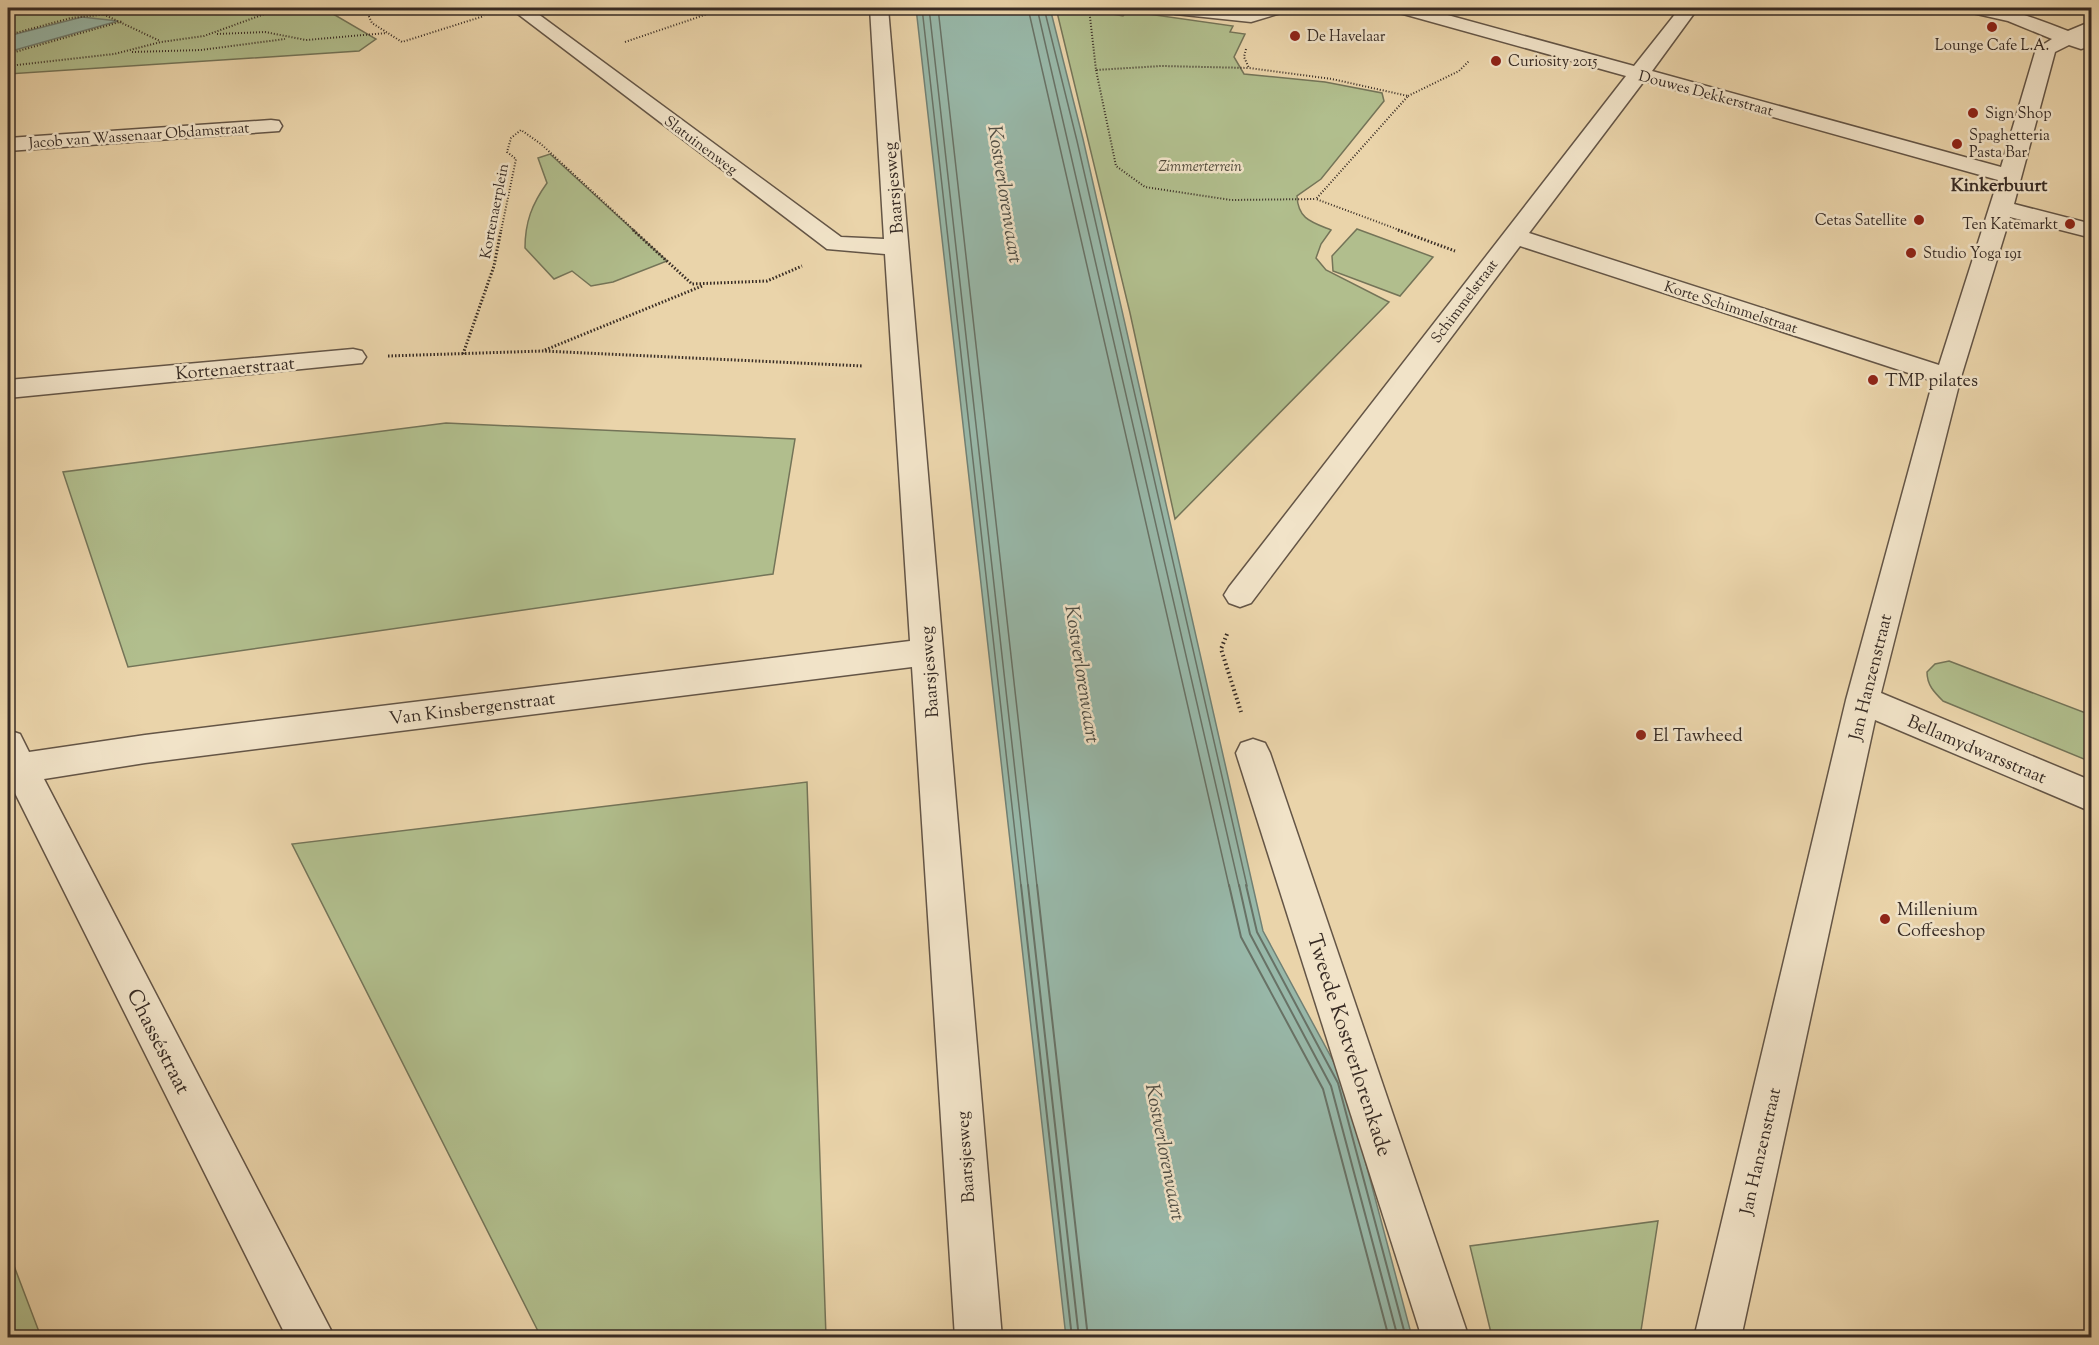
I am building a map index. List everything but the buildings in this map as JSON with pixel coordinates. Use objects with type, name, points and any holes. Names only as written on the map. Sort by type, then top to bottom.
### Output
[{"type":"street","name":"Slatuinenweg","points":[[519,8],[835,244]]},
{"type":"street","name":"Baarsjesweg","points":[[879,8],[979,1338]]},
{"type":"street","points":[[1175,8],[1251,16],[1276,8]]},
{"type":"street","name":"Douwes Dekkerstraat","points":[[1403,8],[2009,176]]},
{"type":"street","name":"Schimmelstraat","points":[[1240,595],[1689,8]]},
{"type":"street","points":[[1975,8],[2014,17],[2091,47]]},
{"type":"street","name":"Jan Hanzenstraat","points":[[1717,1338],[1863,700],[1948,377],[2001,208],[2046,49],[2091,27]]},
{"type":"street","name":"Jacob van Wassenaar Obdamstraat","points":[[8,145],[271,126]]},
{"type":"street","points":[[2001,208],[2091,231]]},
{"type":"street","name":"Korte Schimmelstraat","points":[[1514,236],[1948,377]]},
{"type":"street","points":[[835,244],[898,247]]},
{"type":"street","name":"Kortenaerstraat","points":[[8,388],[353,357]]},
{"type":"street","name":"Van Kinsbergenstraat","points":[[12,756],[145,749],[928,652]]},
{"type":"street","name":"Bellamydwarsstraat","points":[[1863,700],[2091,797]]},
{"type":"street","name":"Tweede Kostverlorenkade","points":[[1253,753],[1446,1338]]},
{"type":"street","name":"Chasséstraat","points":[[12,756],[312,1338]]},
{"type":"path","points":[[8,11],[37,8]]},
{"type":"path","points":[[90,8],[123,21],[161,42]]},
{"type":"path","points":[[213,34],[243,20],[281,8]]},
{"type":"path","points":[[365,8],[372,23],[402,42],[492,14]]},
{"type":"path","points":[[581,56],[725,8]]},
{"type":"path","points":[[1089,8],[1096,70],[1116,165],[1145,187],[1231,200],[1316,199],[1493,263]]},
{"type":"path","points":[[8,35],[71,18],[108,14]]},
{"type":"path","points":[[1249,68],[1244,57],[1251,28],[1251,16]]},
{"type":"path","points":[[8,54],[123,21]]},
{"type":"path","points":[[129,52],[161,42],[181,41],[213,34],[265,32],[306,40],[387,33]]},
{"type":"path","points":[[1316,199],[1408,96],[1459,71],[1497,35]]},
{"type":"path","points":[[8,66],[129,52],[201,50],[289,38]]},
{"type":"path","points":[[1096,70],[1161,66],[1249,68],[1332,79],[1408,96]]},
{"type":"path","name":"Kortenaerplein","points":[[835,244],[828,255],[767,281],[692,284],[541,144],[521,130],[511,138],[507,152],[516,159],[494,266],[463,354],[543,351],[760,363],[905,366]]},
{"type":"path","name":"Kortenaerplein","points":[[543,351],[705,284]]},
{"type":"path","points":[[353,357],[463,354]]},
{"type":"path","points":[[1240,595],[1221,649],[1253,753]]},
{"type":"green space","points":[[27,8],[323,8],[376,39],[359,51],[8,74],[8,10]]},
{"type":"green space","name":"Zimmerterrein","points":[[1056,8],[1079,8],[1123,16],[1127,11],[1233,26],[1230,32],[1245,34],[1234,57],[1244,74],[1325,82],[1382,93],[1384,101],[1321,179],[1297,196],[1300,210],[1307,219],[1331,230],[1321,244],[1316,258],[1326,270],[1389,302],[1175,519],[1130,313]]},
{"type":"green space","points":[[550,154],[667,261],[613,282],[591,286],[572,271],[554,279],[525,248],[530,214],[547,183],[538,158]]},
{"type":"green space","points":[[1357,229],[1433,257],[1400,296],[1333,271],[1332,256]]},
{"type":"green space","points":[[446,423],[795,439],[773,574],[128,667],[63,472]]},
{"type":"green space","points":[[1949,661],[2091,715],[2091,762],[1943,701],[1930,685],[1927,672],[1935,664]]},
{"type":"green space","points":[[807,782],[826,1337],[541,1337],[292,844]]},
{"type":"green space","points":[[1658,1221],[1640,1337],[1492,1337],[1470,1246]]},
{"type":"green space","points":[[8,1250],[41,1337],[8,1337]]},
{"type":"water","name":"Kostverlorenvaart","points":[[916,8],[1050,8],[1083,139],[1263,931],[1344,1081],[1412,1337],[1066,1337]]},
{"type":"water","points":[[82,17],[118,21],[8,52],[8,36]]},
{"type":"place","name":"Lounge Cafe L.A.","points":[[1992,27]]},
{"type":"place","name":"De Havelaar","points":[[1295,36]]},
{"type":"place","name":"Curiosity 2015","points":[[1496,61]]},
{"type":"place","name":"Sign Shop","points":[[1973,113]]},
{"type":"place","name":"Spaghetteria Pasta Bar","points":[[1957,144]]},
{"type":"place","name":"Cetas Satellite","points":[[1919,220]]},
{"type":"place","name":"Ten Katemarkt","points":[[2070,224]]},
{"type":"place","name":"Studio Yoga 191","points":[[1911,253]]},
{"type":"place","name":"TMP pilates","points":[[1873,380]]},
{"type":"place","name":"El Tawheed","points":[[1641,735]]},
{"type":"place","name":"Millenium Coffeeshop","points":[[1885,919]]},
{"type":"district","name":"Kinkerbuurt","points":[[1999,185]]}]
